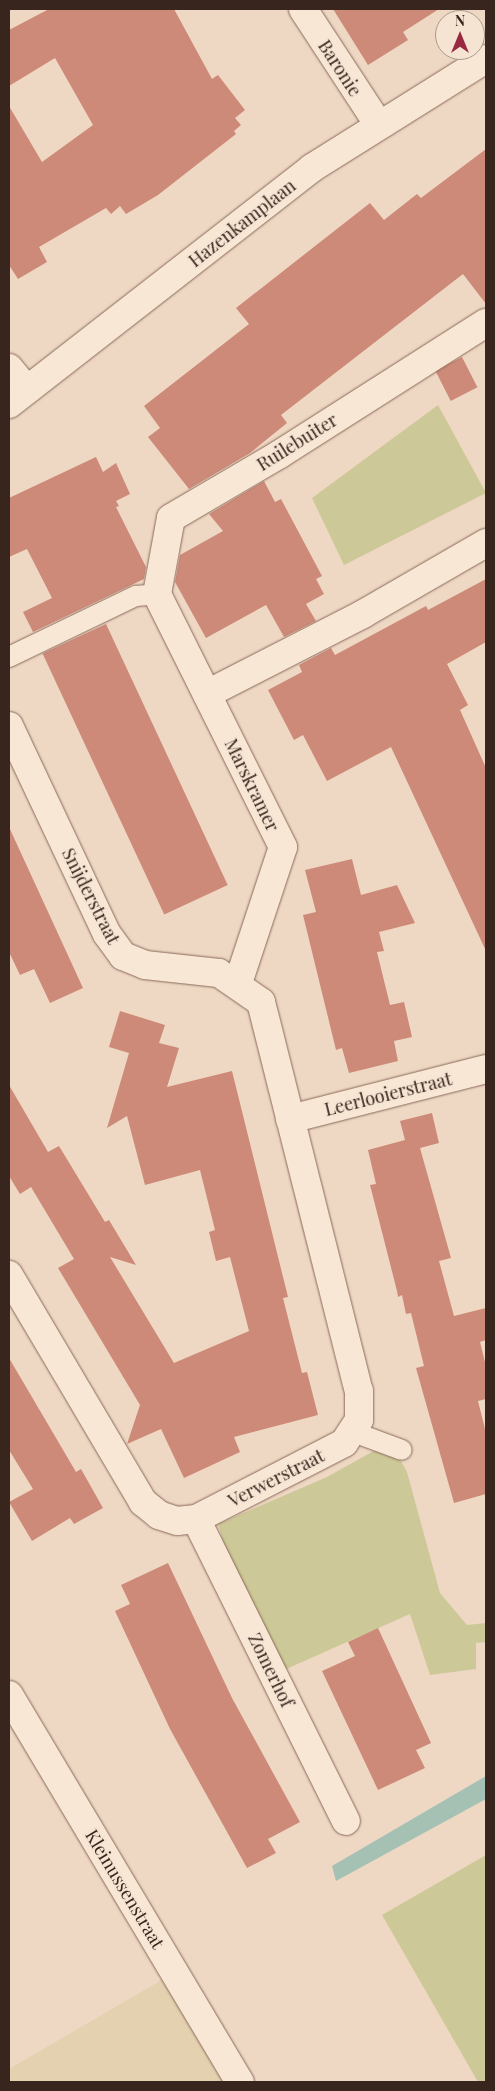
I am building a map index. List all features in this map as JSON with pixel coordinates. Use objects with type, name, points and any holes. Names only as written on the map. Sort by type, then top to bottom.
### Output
[{"type":"street","name":"Baronie","points":[[303,9],[380,125]]},
{"type":"street","name":"Hazenkamplaan","points":[[18,397],[312,168],[486,59]]},
{"type":"street","name":"Ruilebuiter","points":[[157,594],[171,518],[280,454],[486,323]]},
{"type":"street","points":[[9,368],[18,397]]},
{"type":"street","points":[[207,694],[363,614],[486,544]]},
{"type":"street","name":"Marskramer","points":[[157,594],[283,847],[238,983]]},
{"type":"street","name":"Snijderstraat","points":[[9,726],[107,934],[122,956],[145,965],[219,973],[238,983],[261,1002],[290,1119]]},
{"type":"street","name":"Leerlooierstraat","points":[[290,1119],[486,1069]]},
{"type":"street","name":"Verwerstraat","points":[[9,1275],[143,1502],[159,1514],[177,1522],[196,1519],[344,1443],[359,1420],[359,1391],[290,1119]]},
{"type":"street","name":"Zomerhof","points":[[196,1519],[346,1821]]},
{"type":"street","name":"Kleinussenstraat","points":[[9,1695],[240,2082]]},
{"type":"lane","points":[[9,657],[136,596],[157,594]]},
{"type":"lane","points":[[352,1431],[402,1450]]},
{"type":"shaded area","points":[[438,405],[486,493],[344,565],[312,498]]},
{"type":"shaded area","points":[[379,1448],[397,1454],[407,1472],[440,1593],[467,1625],[486,1623],[486,1642],[476,1643],[476,1669],[430,1675],[410,1614],[284,1670],[227,1554],[218,1524],[327,1477]]},
{"type":"shaded area","points":[[486,1776],[486,1799],[336,1881],[332,1866]]},
{"type":"shaded area","points":[[486,1855],[486,2082],[478,2082],[382,1915]]},
{"type":"shaded area","points":[[165,1978],[229,2082],[9,2082],[9,2069]]},
{"type":"building","points":[[49,9],[174,9],[212,79],[218,75],[245,110],[235,118],[241,125],[234,131],[236,134],[158,195],[126,214],[120,206],[111,214],[106,208],[39,247],[47,262],[18,279],[9,265],[9,106],[42,162],[93,125],[55,58],[9,86],[9,30]]},
{"type":"building","points":[[333,9],[439,9],[403,32],[408,40],[368,65]]},
{"type":"building","points":[[486,149],[486,304],[463,274],[281,415],[287,423],[250,453],[189,489],[148,437],[160,428],[144,406],[249,324],[236,308],[370,203],[384,220],[417,194],[421,198]]},
{"type":"building","points":[[462,357],[477,387],[451,401],[435,371]]},
{"type":"building","points":[[96,457],[103,472],[116,463],[130,494],[116,501],[119,506],[116,507],[146,567],[144,579],[33,632],[23,612],[52,598],[27,549],[9,557],[9,498]]},
{"type":"building","points":[[264,481],[275,502],[281,499],[322,576],[316,579],[324,594],[306,604],[316,621],[284,637],[266,605],[206,638],[175,582],[180,555],[223,531],[209,514]]},
{"type":"building","points":[[486,579],[486,642],[447,664],[468,705],[460,710],[486,768],[486,951],[391,747],[327,781],[303,735],[294,740],[268,690],[302,672],[299,665],[331,648],[335,655],[426,606],[428,610]]},
{"type":"building","points":[[106,624],[228,885],[164,915],[43,654]]},
{"type":"building","points":[[9,827],[83,988],[50,1003],[34,969],[20,975],[9,952]]},
{"type":"building","points":[[352,859],[361,895],[397,885],[415,923],[379,932],[384,951],[377,952],[390,1005],[404,1002],[412,1037],[394,1041],[398,1061],[349,1073],[342,1048],[336,1050],[303,915],[316,912],[305,870]]},
{"type":"building","points":[[120,1011],[165,1025],[159,1043],[179,1048],[167,1087],[232,1071],[288,1297],[283,1298],[302,1373],[307,1372],[318,1415],[234,1437],[240,1452],[184,1478],[161,1429],[127,1444],[140,1405],[58,1268],[74,1259],[31,1187],[20,1194],[9,1176],[9,1085],[48,1152],[59,1146],[105,1222],[109,1220],[136,1265],[110,1257],[174,1363],[249,1331],[230,1257],[216,1261],[209,1232],[215,1230],[200,1170],[145,1185],[127,1116],[107,1128],[129,1053],[109,1047]]},
{"type":"building","points":[[432,1113],[439,1143],[420,1148],[451,1258],[439,1261],[454,1316],[486,1308],[486,1340],[480,1342],[486,1366],[486,1399],[478,1401],[486,1433],[486,1494],[454,1503],[416,1368],[424,1366],[411,1313],[406,1314],[402,1295],[398,1297],[370,1185],[376,1184],[368,1150],[405,1140],[400,1121]]},
{"type":"building","points":[[9,1358],[76,1472],[81,1469],[103,1508],[74,1524],[70,1518],[32,1541],[9,1502],[33,1489],[9,1450]]},
{"type":"building","points":[[168,1563],[232,1698],[300,1822],[268,1839],[276,1853],[247,1868],[170,1729],[115,1611],[130,1604],[121,1585]]},
{"type":"building","points":[[378,1628],[431,1743],[416,1750],[425,1768],[378,1790],[322,1671],[355,1656],[348,1642]]}]
